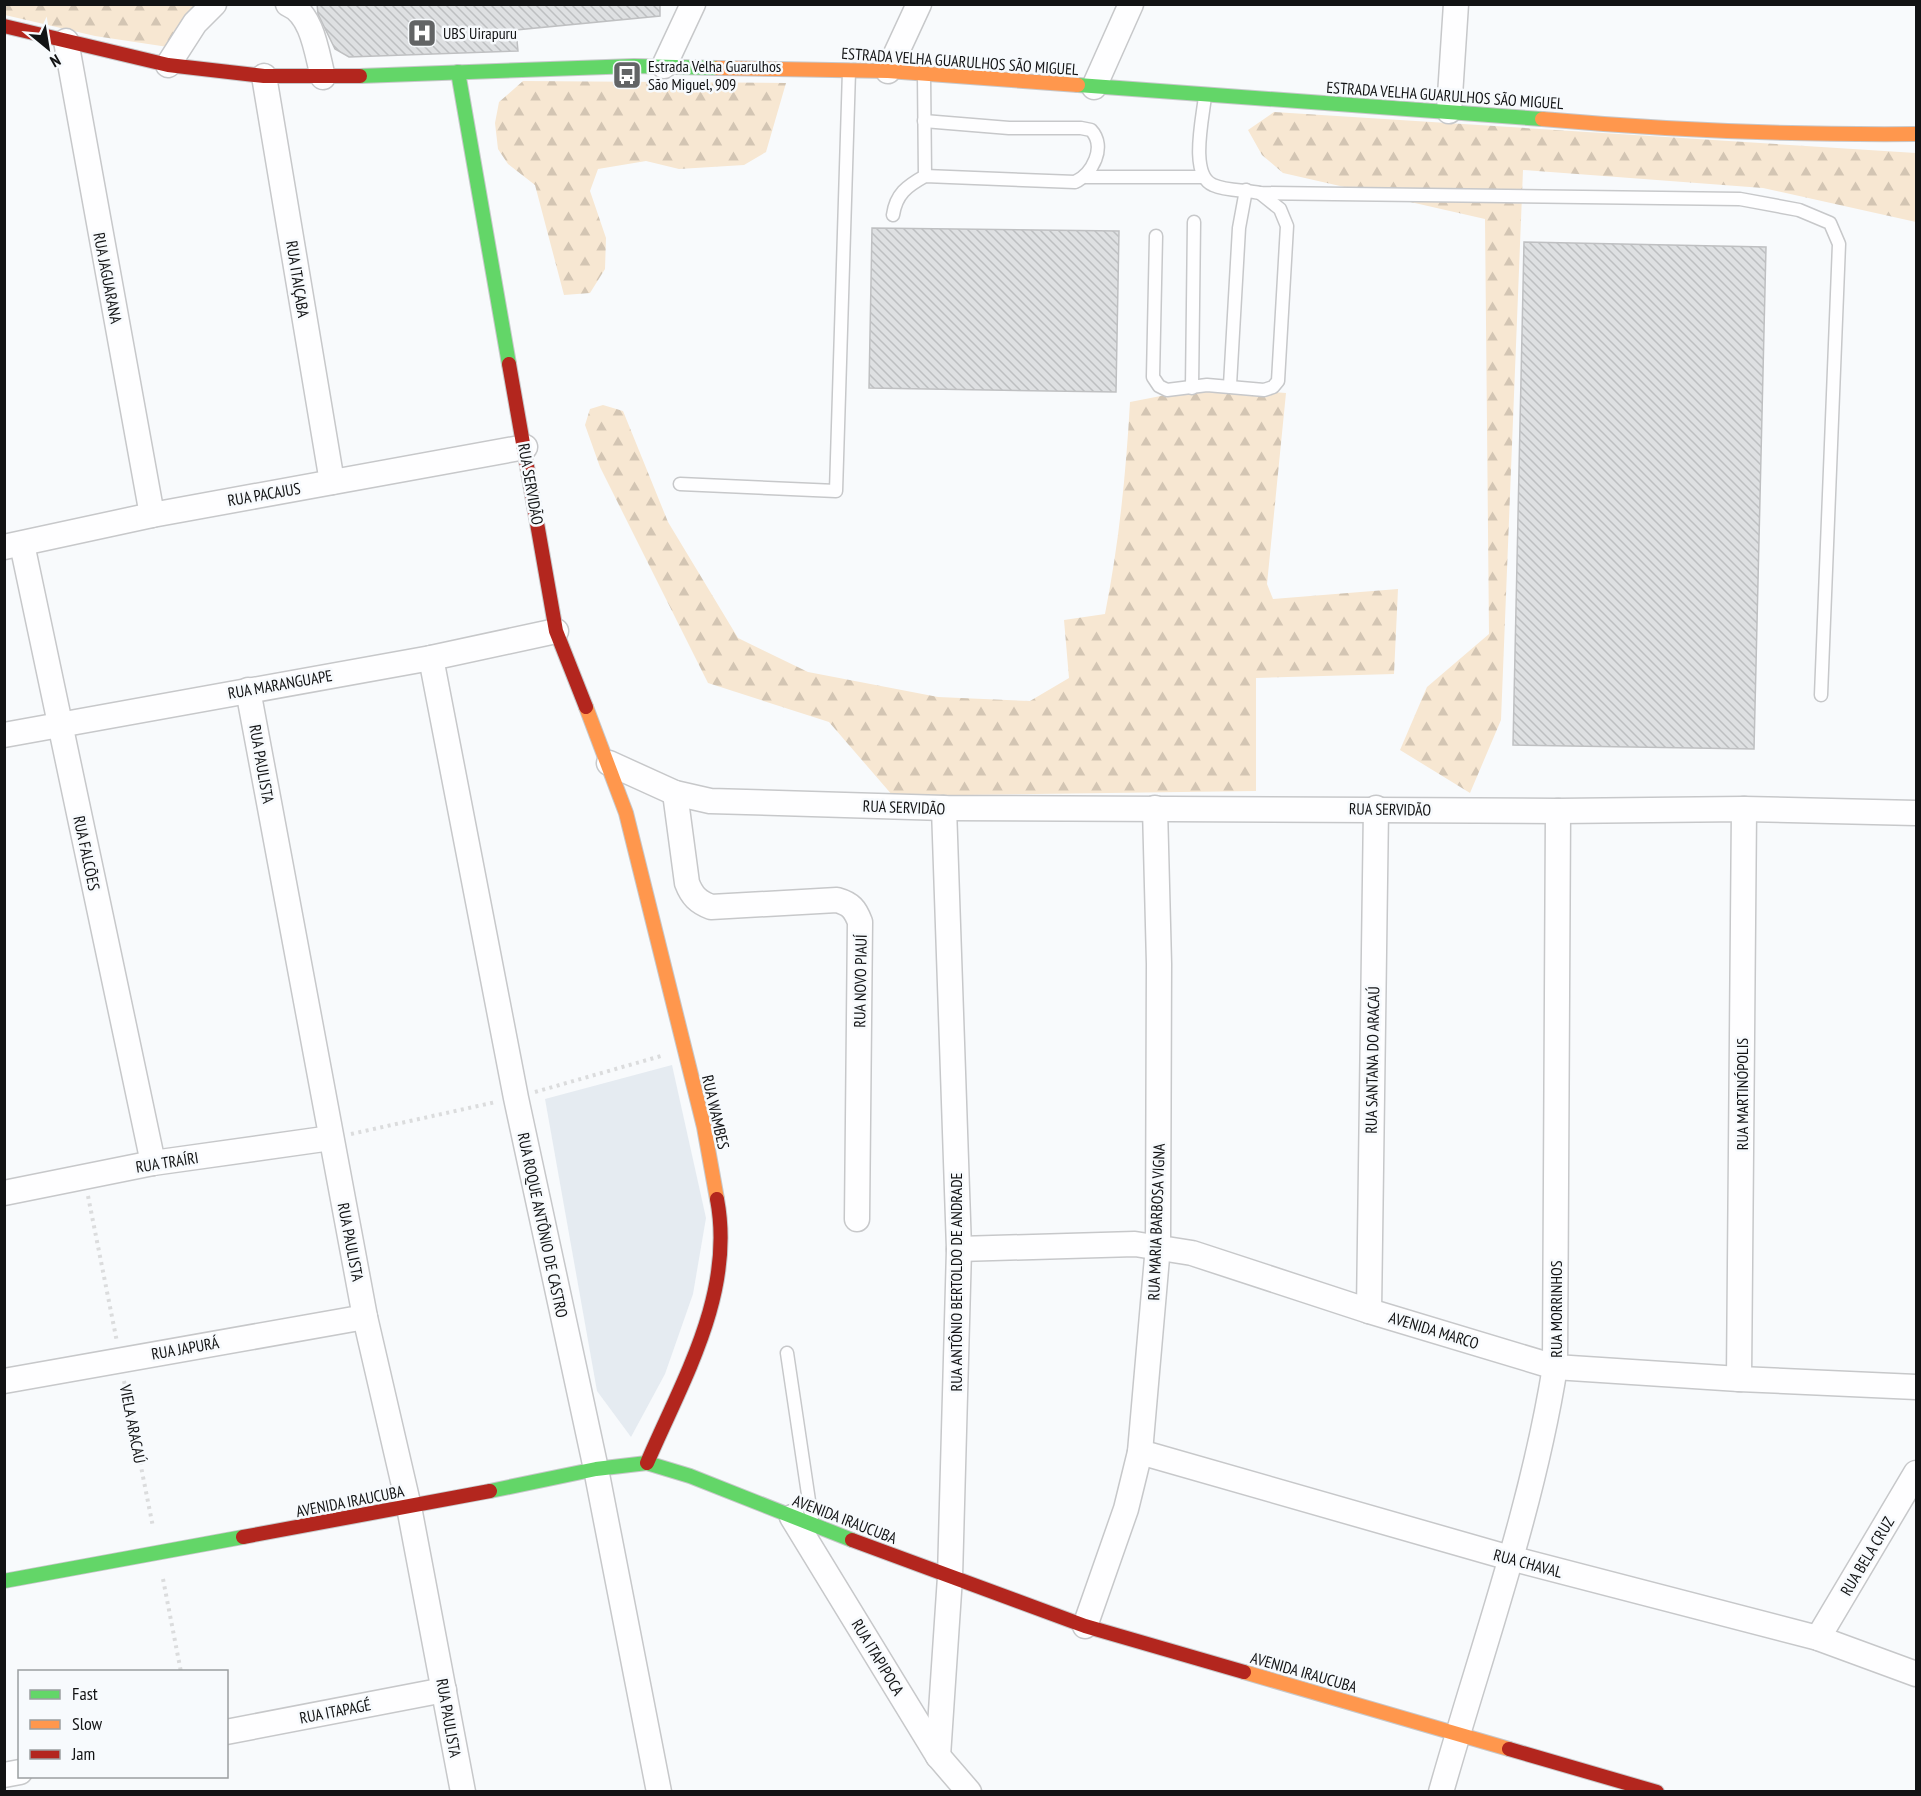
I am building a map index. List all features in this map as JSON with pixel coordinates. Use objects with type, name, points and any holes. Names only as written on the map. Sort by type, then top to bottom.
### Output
[{"type":"street","points":[[168,65],[195,23],[214,4]]},
{"type":"street","points":[[288,4],[295,7],[305,19],[323,77]]},
{"type":"street","points":[[664,66],[693,4]]},
{"type":"street","points":[[888,71],[919,4]]},
{"type":"street","points":[[1094,87],[1131,4]]},
{"type":"street","points":[[1449,111],[1456,4]]},
{"type":"street","name":"ESTRADA VELHA GUARULHOS SÃO MIGUEL","points":[[4,26],[168,65],[264,76],[323,77],[664,66],[888,71],[1449,111],[1648,128],[1832,135],[1917,134]]},
{"type":"street","name":"RUA JAGUARANA","points":[[66,41],[152,515]]},
{"type":"street","name":"RUA SERVIDÃO","points":[[458,72],[556,631],[609,763],[675,793],[710,801],[944,808],[1376,808],[1558,811],[1744,809],[1917,813]]},
{"type":"street","name":"RUA ITAIÇABA","points":[[264,76],[332,482]]},
{"type":"street","name":"RUA PACAJUS","points":[[13,545],[152,515],[525,447]]},
{"type":"street","name":"RUA FALCÕES","points":[[13,545],[59,724],[153,1163]]},
{"type":"street","name":"RUA MARANGUAPE","points":[[4,735],[431,658],[556,631]]},
{"type":"street","name":"RUA ROQUE ANTÔNIO DE CASTRO","points":[[431,658],[516,1098],[596,1469],[658,1791]]},
{"type":"street","name":"RUA PAULISTA","points":[[248,690],[365,1317],[409,1507],[462,1791]]},
{"type":"street","name":"RUA WAMBES","points":[[609,763],[626,813],[704,1127],[720,1213],[720,1268],[710,1318],[646,1463]]},
{"type":"street","name":"RUA NOVO PIAUÍ","points":[[675,793],[687,883],[692,895],[700,903],[711,907],[837,900],[849,904],[856,910],[860,921],[857,1219]]},
{"type":"street","name":"RUA ANTÔNIO BERTOLDO DE ANDRADE","points":[[938,1756],[950,1577],[959,1250],[944,808]]},
{"type":"street","name":"RUA MARIA BARBOSA VIGNA","points":[[1085,1626],[1126,1509],[1140,1452],[1158,1246],[1159,964],[1155,808]]},
{"type":"street","name":"RUA SANTANA DO ARACAÚ","points":[[1369,1311],[1376,808]]},
{"type":"street","name":"RUA MARTINÓPOLIS","points":[[1739,1379],[1744,809]]},
{"type":"street","name":"RUA MORRINHOS","points":[[1441,1791],[1510,1558],[1549,1406],[1556,1366],[1558,811]]},
{"type":"street","name":"RUA TRAÍRI","points":[[4,1193],[153,1163],[331,1138]]},
{"type":"street","name":"AVENIDA MARCO","points":[[959,1250],[1135,1244],[1158,1246],[1192,1253],[1369,1311],[1556,1366],[1739,1379],[1917,1386]]},
{"type":"street","name":"RUA JAPURÁ","points":[[4,1381],[365,1317]]},
{"type":"street","name":"RUA CHAVAL","points":[[1140,1452],[1510,1558],[1818,1638],[1917,1674]]},
{"type":"street","name":"AVENIDA IRAUCUBA","points":[[4,1581],[409,1507],[596,1469],[646,1463],[690,1476],[802,1521],[1085,1626],[1657,1791]]},
{"type":"street","name":"RUA BELA CRUZ","points":[[1818,1638],[1917,1473]]},
{"type":"street","name":"RUA ITAPIPOCA","points":[[802,1521],[938,1756],[969,1791]]},
{"type":"street","name":"RUA ITAPAGÉ","points":[[228,1732],[444,1690]]},
{"type":"lane","points":[[680,484],[836,491],[849,70]]},
{"type":"lane","points":[[924,73],[925,176]]},
{"type":"lane","points":[[1205,95],[1198,166],[1203,177],[1213,185],[1260,193],[1740,199],[1798,210],[1830,223],[1839,244],[1821,695]]},
{"type":"lane","points":[[924,121],[1010,128],[1091,130],[1097,142],[1094,167],[1086,177]]},
{"type":"lane","points":[[893,215],[895,201],[906,187],[925,176],[1075,182],[1086,177],[1203,177]]},
{"type":"lane","points":[[1230,385],[1239,228],[1246,190]]},
{"type":"lane","points":[[1156,236],[1153,377],[1159,386],[1167,390],[1230,385],[1264,390],[1273,387],[1278,381],[1287,226],[1280,209],[1260,193]]},
{"type":"lane","points":[[1192,388],[1194,222]]},
{"type":"lane","points":[[787,1353],[802,1521]]},
{"type":"path","name":"VIELA ARACAÚ","points":[[85,1177],[181,1670]]},
{"type":"shaded area","points":[[672,1065],[706,1218],[693,1294],[665,1374],[631,1437],[597,1391],[545,1099]]},
{"type":"green space","points":[[5,5],[196,5],[168,47],[95,36],[5,15]]},
{"type":"green space","points":[[523,81],[786,83],[766,152],[744,165],[679,169],[646,161],[598,169],[590,191],[606,238],[605,269],[590,293],[564,295],[535,185],[508,164],[498,149],[495,123],[499,102]]},
{"type":"green space","points":[[1274,112],[1916,153],[1916,222],[1763,188],[1523,170],[1501,720],[1470,793],[1400,750],[1427,687],[1489,634],[1485,219],[1283,173],[1262,155],[1248,130]]},
{"type":"green space","points":[[1207,387],[1286,393],[1267,584],[1273,599],[1398,589],[1394,674],[1256,678],[1256,791],[893,796],[829,722],[708,683],[600,467],[585,425],[590,409],[603,405],[623,411],[668,522],[738,638],[808,672],[938,697],[1030,701],[1069,678],[1064,620],[1105,614],[1121,508],[1130,402]]},
{"type":"building","name":"UBS Uirapuru","points":[[317,4],[660,4],[660,16],[516,30],[518,51],[349,57],[335,49],[318,14]]},
{"type":"building","points":[[872,228],[1119,231],[1116,392],[869,388]]},
{"type":"building","points":[[1524,242],[1766,247],[1754,749],[1513,745]]},
{"type":"traffic: fast","points":[[360,76],[634,66],[717,68]]},
{"type":"traffic: fast","points":[[458,72],[509,364]]},
{"type":"traffic: fast","points":[[1078,85],[1542,119]]},
{"type":"traffic: fast","points":[[490,1491],[596,1469],[647,1463],[690,1476],[852,1540]]},
{"type":"traffic: fast","points":[[4,1581],[243,1537]]},
{"type":"traffic: slow","points":[[717,68],[888,71],[1078,85]]},
{"type":"traffic: slow","points":[[1542,119],[1729,131],[1916,134]]},
{"type":"traffic: slow","points":[[586,707],[626,813],[704,1127],[717,1199]]},
{"type":"traffic: slow","points":[[1244,1672],[1509,1749]]},
{"type":"traffic: jam","points":[[4,26],[168,65],[264,76],[360,76]]},
{"type":"traffic: jam","points":[[509,364],[556,631],[586,707]]},
{"type":"traffic: jam","points":[[647,1463],[690,1367],[712,1302],[719,1268],[721,1234],[717,1199]]},
{"type":"traffic: jam","points":[[243,1537],[490,1491]]},
{"type":"traffic: jam","points":[[852,1540],[1085,1626],[1244,1672]]},
{"type":"traffic: jam","points":[[1509,1749],[1657,1792]]},
{"type":"place","name":"UBS Uirapuru","points":[[422,33]]},
{"type":"place","name":"Estrada Velha Guarulhos São Miguel, 909","points":[[627,75]]}]
